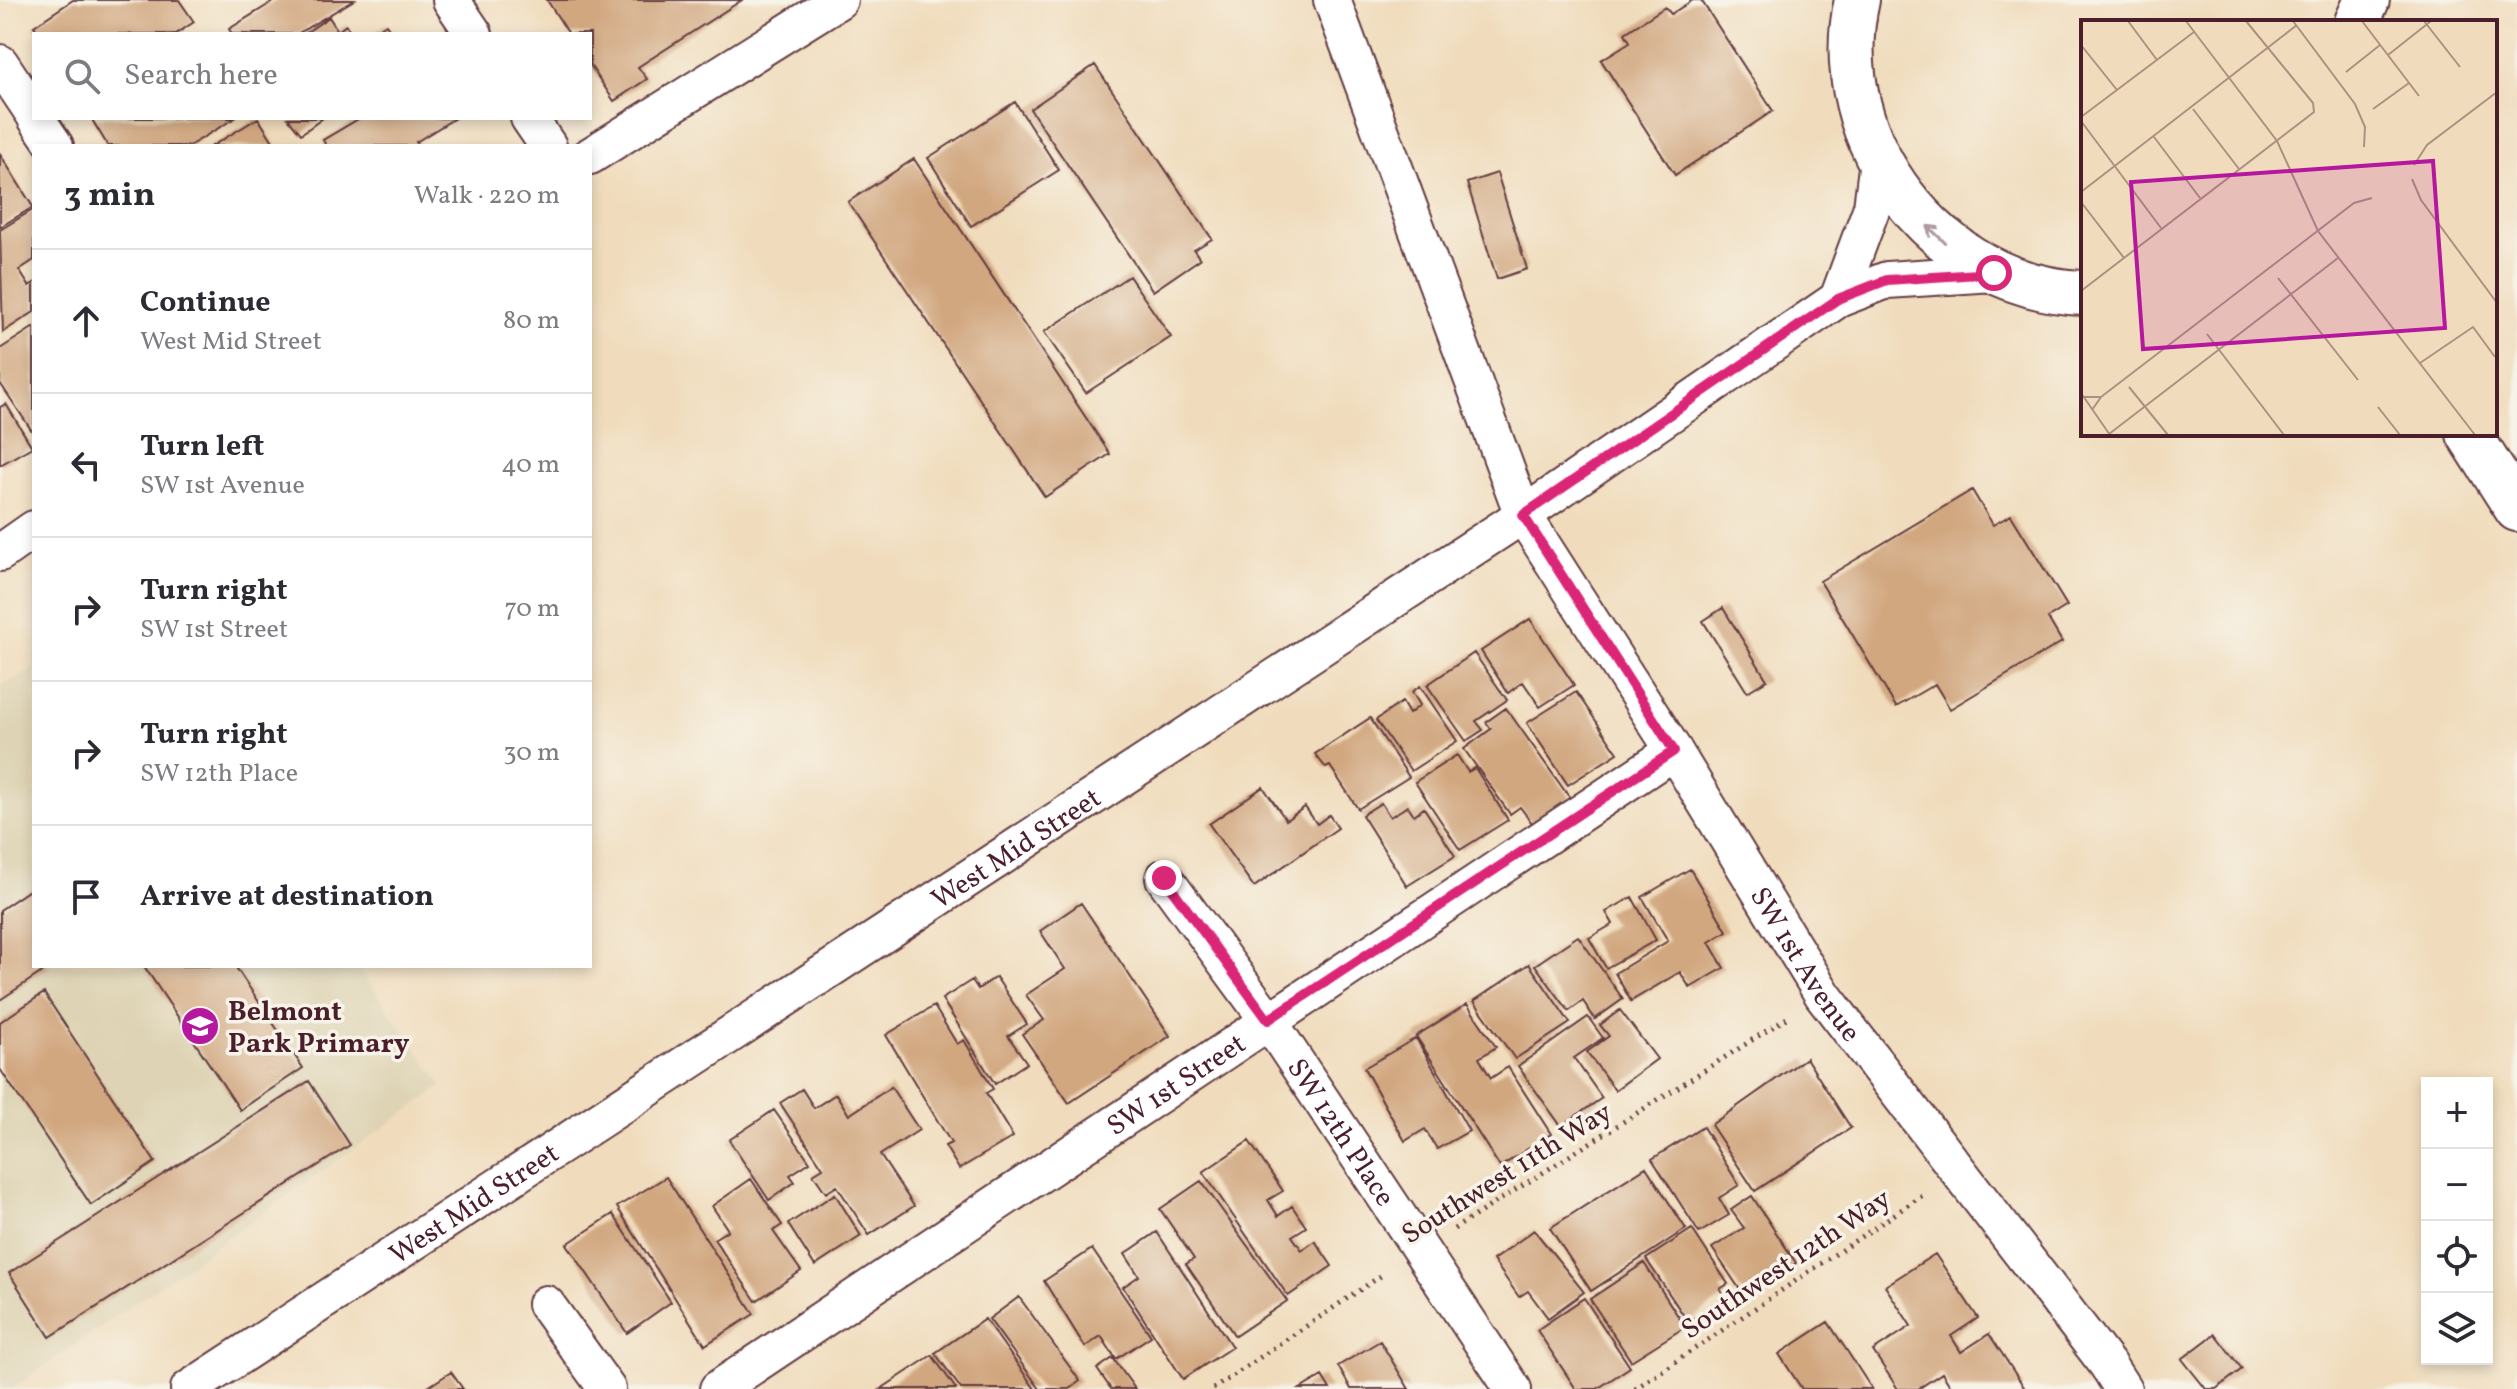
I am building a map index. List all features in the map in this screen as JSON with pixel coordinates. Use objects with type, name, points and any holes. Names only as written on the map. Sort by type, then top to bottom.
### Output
[{"type":"street","points":[[451,0],[473,32]]},
{"type":"street","points":[[592,155],[839,0]]},
{"type":"street","name":"SW 1st Avenue","points":[[1332,0],[1523,515],[1674,751],[1823,995],[2107,1364],[2123,1389]]},
{"type":"street","points":[[1857,0],[1851,26],[1855,95],[1878,160],[1908,206],[1937,235],[1994,273],[2057,292],[2081,293]]},
{"type":"street","points":[[2344,0],[2348,20]]},
{"type":"street","points":[[2358,20],[2367,0]]},
{"type":"street","points":[[0,63],[32,111]]},
{"type":"street","points":[[38,120],[54,144]]},
{"type":"street","points":[[530,120],[547,144]]},
{"type":"street","points":[[1838,299],[1872,207],[1878,160]]},
{"type":"street","name":"West Mid Street","points":[[189,1389],[1523,515],[1838,299],[1887,280],[1994,273]]},
{"type":"street","points":[[2470,436],[2517,509]]},
{"type":"street","points":[[0,553],[32,530]]},
{"type":"street","name":"SW 1st Street","points":[[718,1389],[1674,751]]},
{"type":"street","name":"SW 12th Place","points":[[1164,878],[1268,1020],[1513,1389]]},
{"type":"street","points":[[546,1304],[607,1389]]},
{"type":"path","name":"Southwest 11th Way","points":[[1213,1389],[1420,1250],[1823,995]]},
{"type":"path","name":"Southwest 12th Way","points":[[1635,1389],[1959,1170]]},
{"type":"shaded area","name":"Belmont Park Primary","points":[[32,669],[32,968],[358,968],[443,1086],[12,1389],[0,1389],[0,687]]},
{"type":"building","points":[[73,0],[179,0],[194,22],[179,32],[38,32],[34,26]]},
{"type":"building","points":[[276,0],[354,0],[300,32],[231,32],[229,29]]},
{"type":"building","points":[[547,0],[742,0],[638,67],[647,79],[614,101],[592,68],[592,32],[568,32]]},
{"type":"building","points":[[1693,0],[1701,0],[1773,111],[1675,175],[1601,60],[1630,42],[1625,33],[1665,7],[1671,14]]},
{"type":"building","points":[[329,17],[338,31],[346,25],[351,32],[307,32]]},
{"type":"building","points":[[386,24],[392,32],[374,32]]},
{"type":"building","points":[[1095,65],[1212,239],[1194,250],[1200,259],[1153,291],[1030,109]]},
{"type":"building","points":[[1015,102],[1059,170],[971,226],[928,158]]},
{"type":"building","points":[[92,120],[232,120],[192,144],[107,144]]},
{"type":"building","points":[[259,120],[275,144],[215,144]]},
{"type":"building","points":[[290,120],[320,120],[301,134]]},
{"type":"building","points":[[357,120],[452,120],[416,142],[418,144],[325,144],[323,140]]},
{"type":"building","points":[[0,154],[32,208],[0,227]]},
{"type":"building","points":[[914,159],[1110,454],[1045,497],[848,202]]},
{"type":"building","points":[[1497,173],[1527,269],[1497,279],[1467,183]]},
{"type":"building","points":[[32,210],[32,261],[19,270],[29,286],[32,284],[32,313],[3,332],[0,230]]},
{"type":"building","points":[[1129,276],[1171,337],[1086,393],[1044,332]]},
{"type":"building","points":[[32,328],[32,431],[0,383],[0,349]]},
{"type":"building","points":[[6,404],[32,447],[0,465],[0,407]]},
{"type":"building","points":[[1972,490],[1993,525],[2011,515],[2067,606],[2048,618],[2062,642],[1950,709],[1935,684],[1896,707],[1820,581]]},
{"type":"building","points":[[1723,608],[1767,680],[1747,692],[1703,621]]},
{"type":"building","points":[[1530,619],[1574,685],[1540,707],[1523,682],[1508,693],[1481,651]]},
{"type":"building","points":[[1474,653],[1507,700],[1476,721],[1483,730],[1466,741],[1427,685]]},
{"type":"building","points":[[1420,686],[1457,741],[1411,771],[1376,720],[1402,702],[1409,714],[1420,705],[1412,692]]},
{"type":"building","points":[[1576,692],[1618,753],[1568,785],[1527,723]]},
{"type":"building","points":[[1506,708],[1572,801],[1535,827],[1520,807],[1510,814],[1464,749],[1491,729],[1486,722]]},
{"type":"building","points":[[1370,718],[1409,777],[1358,809],[1330,766],[1326,768],[1315,754]]},
{"type":"building","points":[[1457,755],[1468,772],[1475,768],[1508,820],[1460,850],[1415,782]]},
{"type":"building","points":[[1263,787],[1286,820],[1305,807],[1317,824],[1329,815],[1338,828],[1254,887],[1209,824]]},
{"type":"building","points":[[1381,803],[1390,817],[1408,806],[1414,815],[1424,808],[1455,856],[1407,886],[1362,815]]},
{"type":"building","points":[[1690,869],[1727,931],[1709,942],[1724,968],[1690,988],[1680,972],[1631,1001],[1615,973],[1668,941],[1642,897]]},
{"type":"building","points":[[32,888],[32,968],[48,968],[0,1000],[0,910]]},
{"type":"building","points":[[1632,897],[1656,940],[1606,968],[1589,938],[1613,924],[1606,912]]},
{"type":"building","points":[[1081,903],[1170,1036],[1069,1103],[1022,1034],[1044,1020],[1026,995],[1065,969],[1040,931]]},
{"type":"building","points":[[1578,936],[1623,999],[1595,1019],[1583,1001],[1569,1011],[1535,965]]},
{"type":"building","points":[[1529,964],[1570,1023],[1515,1059],[1474,1001]]},
{"type":"building","points":[[145,968],[236,968],[303,1068],[240,1110]]},
{"type":"building","points":[[996,977],[1027,1024],[1008,1036],[1027,1063],[995,1084],[942,999],[972,980],[978,989]]},
{"type":"building","points":[[44,993],[155,1162],[91,1205],[0,1069],[0,1022]]},
{"type":"building","points":[[1467,1004],[1496,1047],[1479,1058],[1491,1078],[1508,1067],[1551,1134],[1500,1167],[1416,1036]]},
{"type":"building","points":[[934,1006],[957,1044],[964,1040],[993,1089],[986,1093],[1013,1137],[959,1169],[945,1146],[951,1143],[886,1035]]},
{"type":"building","points":[[1620,1010],[1657,1059],[1615,1090],[1587,1052],[1609,1036],[1600,1025]]},
{"type":"building","points":[[1588,1017],[1603,1038],[1574,1058],[1602,1098],[1561,1126],[1518,1066]]},
{"type":"building","points":[[1416,1038],[1469,1131],[1437,1149],[1425,1129],[1405,1141],[1364,1068]]},
{"type":"building","points":[[1806,1058],[1851,1128],[1755,1191],[1711,1125]]},
{"type":"building","points":[[309,1081],[350,1145],[50,1337],[9,1273]]},
{"type":"building","points":[[891,1087],[919,1130],[880,1155],[914,1206],[869,1235],[837,1186],[826,1193],[813,1174],[823,1168],[780,1103],[802,1089],[814,1108],[836,1094],[849,1115]]},
{"type":"building","points":[[774,1110],[810,1162],[790,1175],[795,1182],[769,1200],[729,1140]]},
{"type":"building","points":[[1703,1127],[1739,1185],[1719,1198],[1729,1215],[1699,1233],[1652,1159]]},
{"type":"building","points":[[1249,1141],[1283,1191],[1268,1200],[1278,1216],[1292,1206],[1306,1227],[1292,1236],[1302,1250],[1315,1241],[1332,1266],[1288,1296],[1203,1172]]},
{"type":"building","points":[[1646,1167],[1686,1229],[1591,1291],[1550,1228]]},
{"type":"building","points":[[666,1177],[754,1314],[705,1345],[617,1207]]},
{"type":"building","points":[[751,1179],[782,1225],[773,1231],[801,1271],[756,1301],[714,1239],[728,1230],[712,1206]]},
{"type":"building","points":[[1201,1181],[1287,1301],[1235,1336],[1186,1264],[1194,1259],[1160,1209]]},
{"type":"building","points":[[835,1194],[861,1236],[815,1266],[788,1224]]},
{"type":"building","points":[[1752,1196],[1796,1263],[1745,1297],[1712,1248],[1744,1228],[1731,1210]]},
{"type":"building","points":[[613,1214],[671,1302],[627,1333],[567,1244]]},
{"type":"building","points":[[1692,1229],[1728,1284],[1720,1289],[1725,1297],[1688,1322],[1646,1259]]},
{"type":"building","points":[[1534,1230],[1584,1292],[1548,1318],[1528,1291],[1519,1297],[1493,1260]]},
{"type":"building","points":[[1157,1232],[1232,1347],[1183,1379],[1123,1287],[1139,1276],[1125,1254]]},
{"type":"building","points":[[1092,1249],[1151,1336],[1116,1359],[1101,1336],[1085,1347],[1044,1281]]},
{"type":"building","points":[[1935,1254],[1978,1318],[1951,1336],[1961,1352],[1989,1334],[2024,1387],[2022,1389],[1952,1389],[1942,1373],[1918,1389],[1898,1389],[1873,1351],[1911,1326],[1885,1286]]},
{"type":"building","points":[[1644,1263],[1685,1327],[1631,1361],[1590,1299]]},
{"type":"building","points":[[1019,1297],[1080,1381],[1069,1389],[1040,1389],[989,1319]]},
{"type":"building","points":[[1584,1298],[1630,1367],[1597,1389],[1576,1389],[1537,1330]]},
{"type":"building","points":[[985,1319],[1035,1389],[961,1389],[935,1353]]},
{"type":"building","points":[[1828,1322],[1872,1389],[1802,1389],[1779,1354]]},
{"type":"building","points":[[2215,1334],[2242,1369],[2216,1389],[2206,1389],[2182,1359]]},
{"type":"building","points":[[1380,1341],[1409,1389],[1351,1389],[1338,1366]]},
{"type":"building","points":[[932,1355],[956,1389],[881,1389]]},
{"type":"building","points":[[1113,1358],[1135,1389],[1111,1389],[1097,1369]]},
{"type":"building","points":[[451,1372],[463,1389],[425,1389]]},
{"type":"building","points":[[1322,1376],[1330,1389],[1300,1389]]},
{"type":"place","name":"Belmont Park Primary","points":[[200,1026]]},
{"type":"route","points":[[1164,878],[1268,1020],[1674,751],[1523,515],[1838,299],[1887,280],[1930,274],[1994,273]]}]
